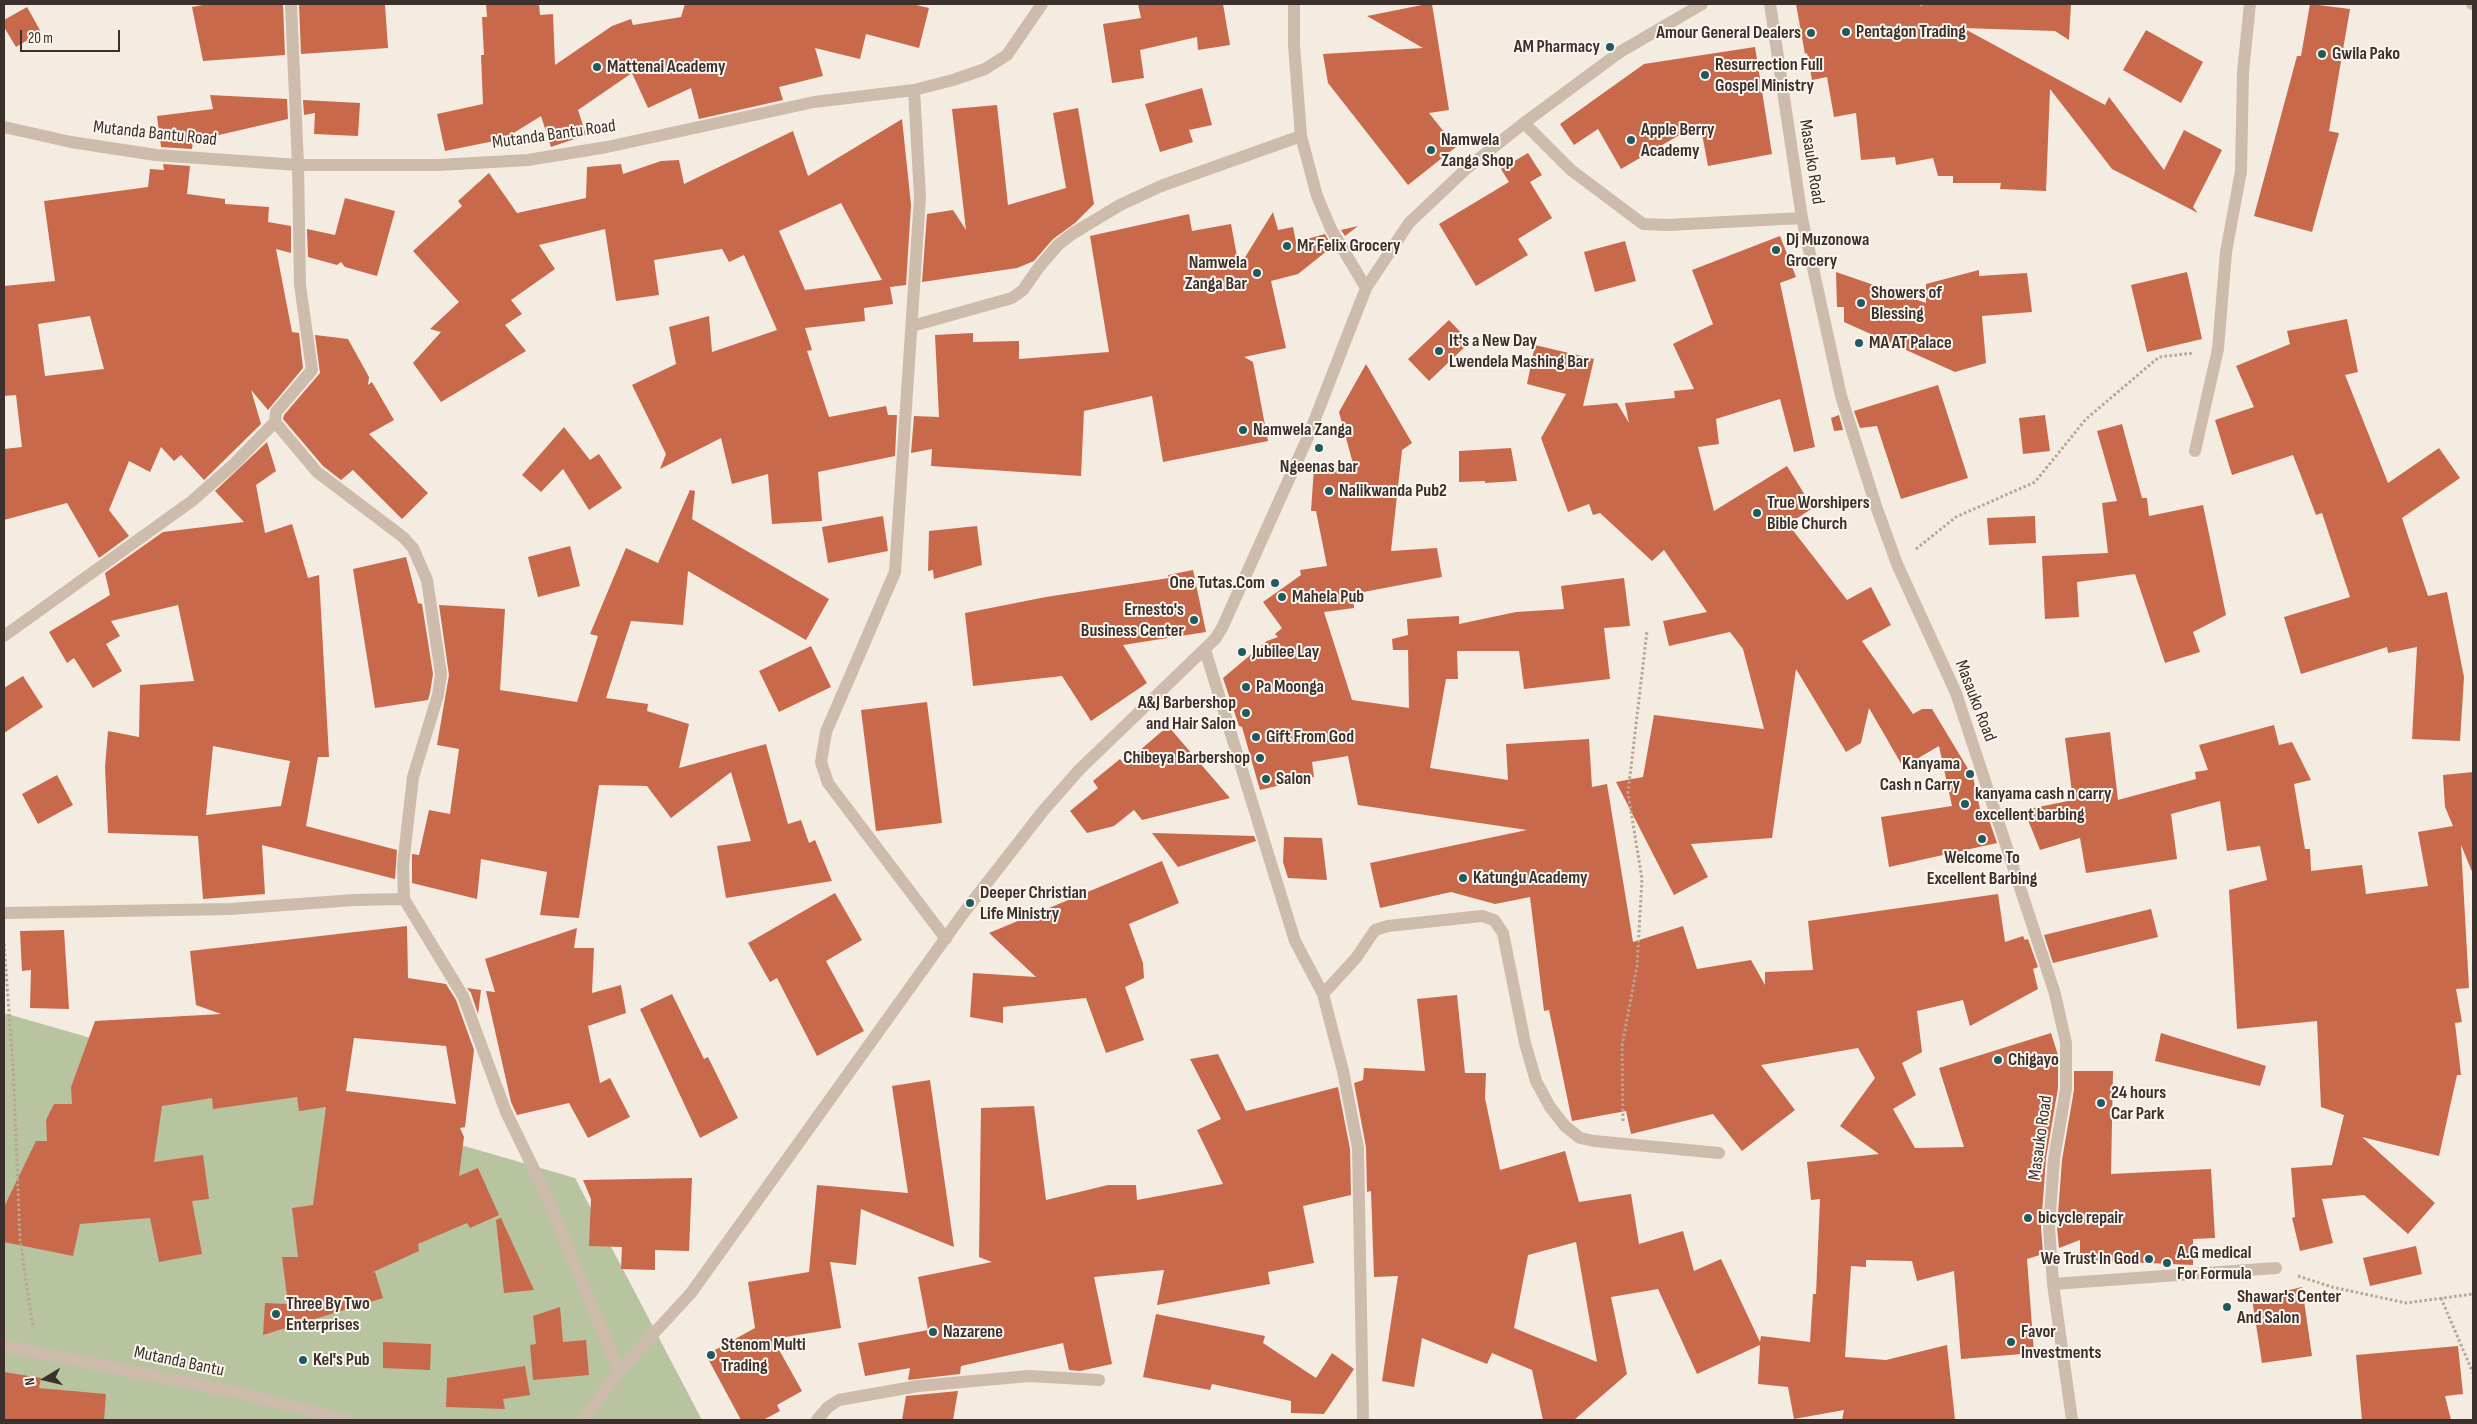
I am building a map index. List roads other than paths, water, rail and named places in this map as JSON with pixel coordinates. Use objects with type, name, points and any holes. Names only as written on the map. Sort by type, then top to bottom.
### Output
[{"type":"street","points":[[4,636],[192,501],[234,464],[275,422],[276,412],[312,370],[300,285],[298,165],[291,4]]},
{"type":"street","name":"Mutanda Bantu Road","points":[[4,127],[71,142],[156,155],[298,165],[438,165],[528,160],[607,147],[814,102],[914,90],[953,80],[984,69],[1007,55],[1042,4]]},
{"type":"street","points":[[1294,4],[1294,44],[1301,136],[1318,196],[1331,230],[1366,288]]},
{"type":"street","points":[[582,1420],[619,1371],[691,1293],[946,939],[1043,811],[1079,770],[1206,650],[1222,628],[1308,436],[1366,288],[1409,222],[1466,169],[1524,123],[1620,52],[1702,4]]},
{"type":"street","name":"Masauko Road","points":[[1770,4],[1802,218],[1841,396],[1876,506],[1897,564],[1956,693],[2055,994],[2066,1043],[2066,1089],[2054,1159],[2049,1227],[2053,1284],[2072,1420]]},
{"type":"street","points":[[2196,451],[2218,350],[2226,252],[2241,171],[2243,72],[2250,4]]},
{"type":"street","points":[[914,90],[920,197],[895,572],[826,732],[821,762],[828,783],[946,939]]},
{"type":"street","points":[[1524,123],[1571,170],[1643,224],[1668,225],[1802,218]]},
{"type":"street","points":[[912,326],[1012,298],[1023,290],[1039,266],[1065,240],[1120,205],[1161,186],[1301,136]]},
{"type":"street","points":[[275,422],[317,472],[414,548],[428,580],[441,674],[438,694],[413,777],[402,865],[404,900],[463,996],[506,1112],[544,1190],[619,1371]]},
{"type":"street","points":[[1206,650],[1295,940],[1323,994],[1343,1071],[1358,1148],[1364,1420]]},
{"type":"street","points":[[4,913],[230,909],[354,900],[404,900]]},
{"type":"street","points":[[1323,994],[1356,958],[1375,930],[1388,926],[1482,916],[1494,920],[1503,933],[1524,1043],[1536,1081],[1550,1107],[1564,1126],[1580,1138],[1719,1153]]},
{"type":"street","points":[[2053,1284],[2276,1268]]},
{"type":"street","name":"Mutanda Bantu","points":[[4,1346],[235,1392],[346,1420]]},
{"type":"street","points":[[817,1420],[828,1407],[839,1400],[918,1386],[1029,1376],[1099,1380]]},
{"type":"place","name":"Pentagon Trading","points":[[1846,32]]},
{"type":"place","name":"Amour General Dealers","points":[[1811,33]]},
{"type":"place","name":"AM Pharmacy","points":[[1610,47]]},
{"type":"place","name":"Gwila Pako","points":[[2322,54]]},
{"type":"place","name":"Mattenai Academy","points":[[597,67]]},
{"type":"place","name":"Resurrection Full Gospel Ministry","points":[[1705,75]]},
{"type":"place","name":"Apple Berry Academy","points":[[1631,140]]},
{"type":"place","name":"Namwela Zanga Shop","points":[[1431,150]]},
{"type":"place","name":"Mr Felix Grocery","points":[[1287,246]]},
{"type":"place","name":"Dj Muzonowa Grocery","points":[[1776,250]]},
{"type":"place","name":"Namwela Zanga Bar","points":[[1257,273]]},
{"type":"place","name":"Showers of Blessing","points":[[1861,303]]},
{"type":"place","name":"MA AT Palace","points":[[1859,343]]},
{"type":"place","name":"It's a New Day Lwendela Mashing Bar","points":[[1439,351]]},
{"type":"place","name":"Namwela Zanga","points":[[1243,430]]},
{"type":"place","name":"Ngeenas bar","points":[[1319,448]]},
{"type":"place","name":"Nalikwanda Pub2","points":[[1329,491]]},
{"type":"place","name":"True Worshipers Bible Church","points":[[1757,513]]},
{"type":"place","name":"One Tutas.Com","points":[[1275,583]]},
{"type":"place","name":"Mahela Pub","points":[[1282,597]]},
{"type":"place","name":"Ernesto's Business Center","points":[[1194,620]]},
{"type":"place","name":"Jubilee Lay","points":[[1242,652]]},
{"type":"place","name":"Pa Moonga","points":[[1246,687]]},
{"type":"place","name":"A&J Barbershop and Hair Salon","points":[[1246,713]]},
{"type":"place","name":"Gift From God","points":[[1256,737]]},
{"type":"place","name":"Chibeya Barbershop","points":[[1260,758]]},
{"type":"place","name":"Kanyama Cash n Carry","points":[[1970,774]]},
{"type":"place","name":"Salon","points":[[1266,779]]},
{"type":"place","name":"kanyama cash n carry excellent barbing","points":[[1965,804]]},
{"type":"place","name":"Welcome To Excellent Barbing","points":[[1982,839]]},
{"type":"place","name":"Katungu Academy","points":[[1463,878]]},
{"type":"place","name":"Deeper Christian Life Ministry","points":[[970,903]]},
{"type":"place","name":"Chigayo","points":[[1998,1060]]},
{"type":"place","name":"24 hours Car Park","points":[[2101,1103]]},
{"type":"place","name":"bicycle repair","points":[[2028,1218]]},
{"type":"place","name":"We Trust In God","points":[[2149,1259]]},
{"type":"place","name":"A.G medical For Formula","points":[[2167,1263]]},
{"type":"place","name":"Shawar's Center And Salon","points":[[2227,1307]]},
{"type":"place","name":"Three By Two Enterprises","points":[[276,1314]]},
{"type":"place","name":"Nazarene","points":[[933,1332]]},
{"type":"place","name":"Favor Investments","points":[[2011,1342]]},
{"type":"place","name":"Stenom Multi Trading","points":[[711,1355]]},
{"type":"place","name":"Kel's Pub","points":[[303,1360]]}]
